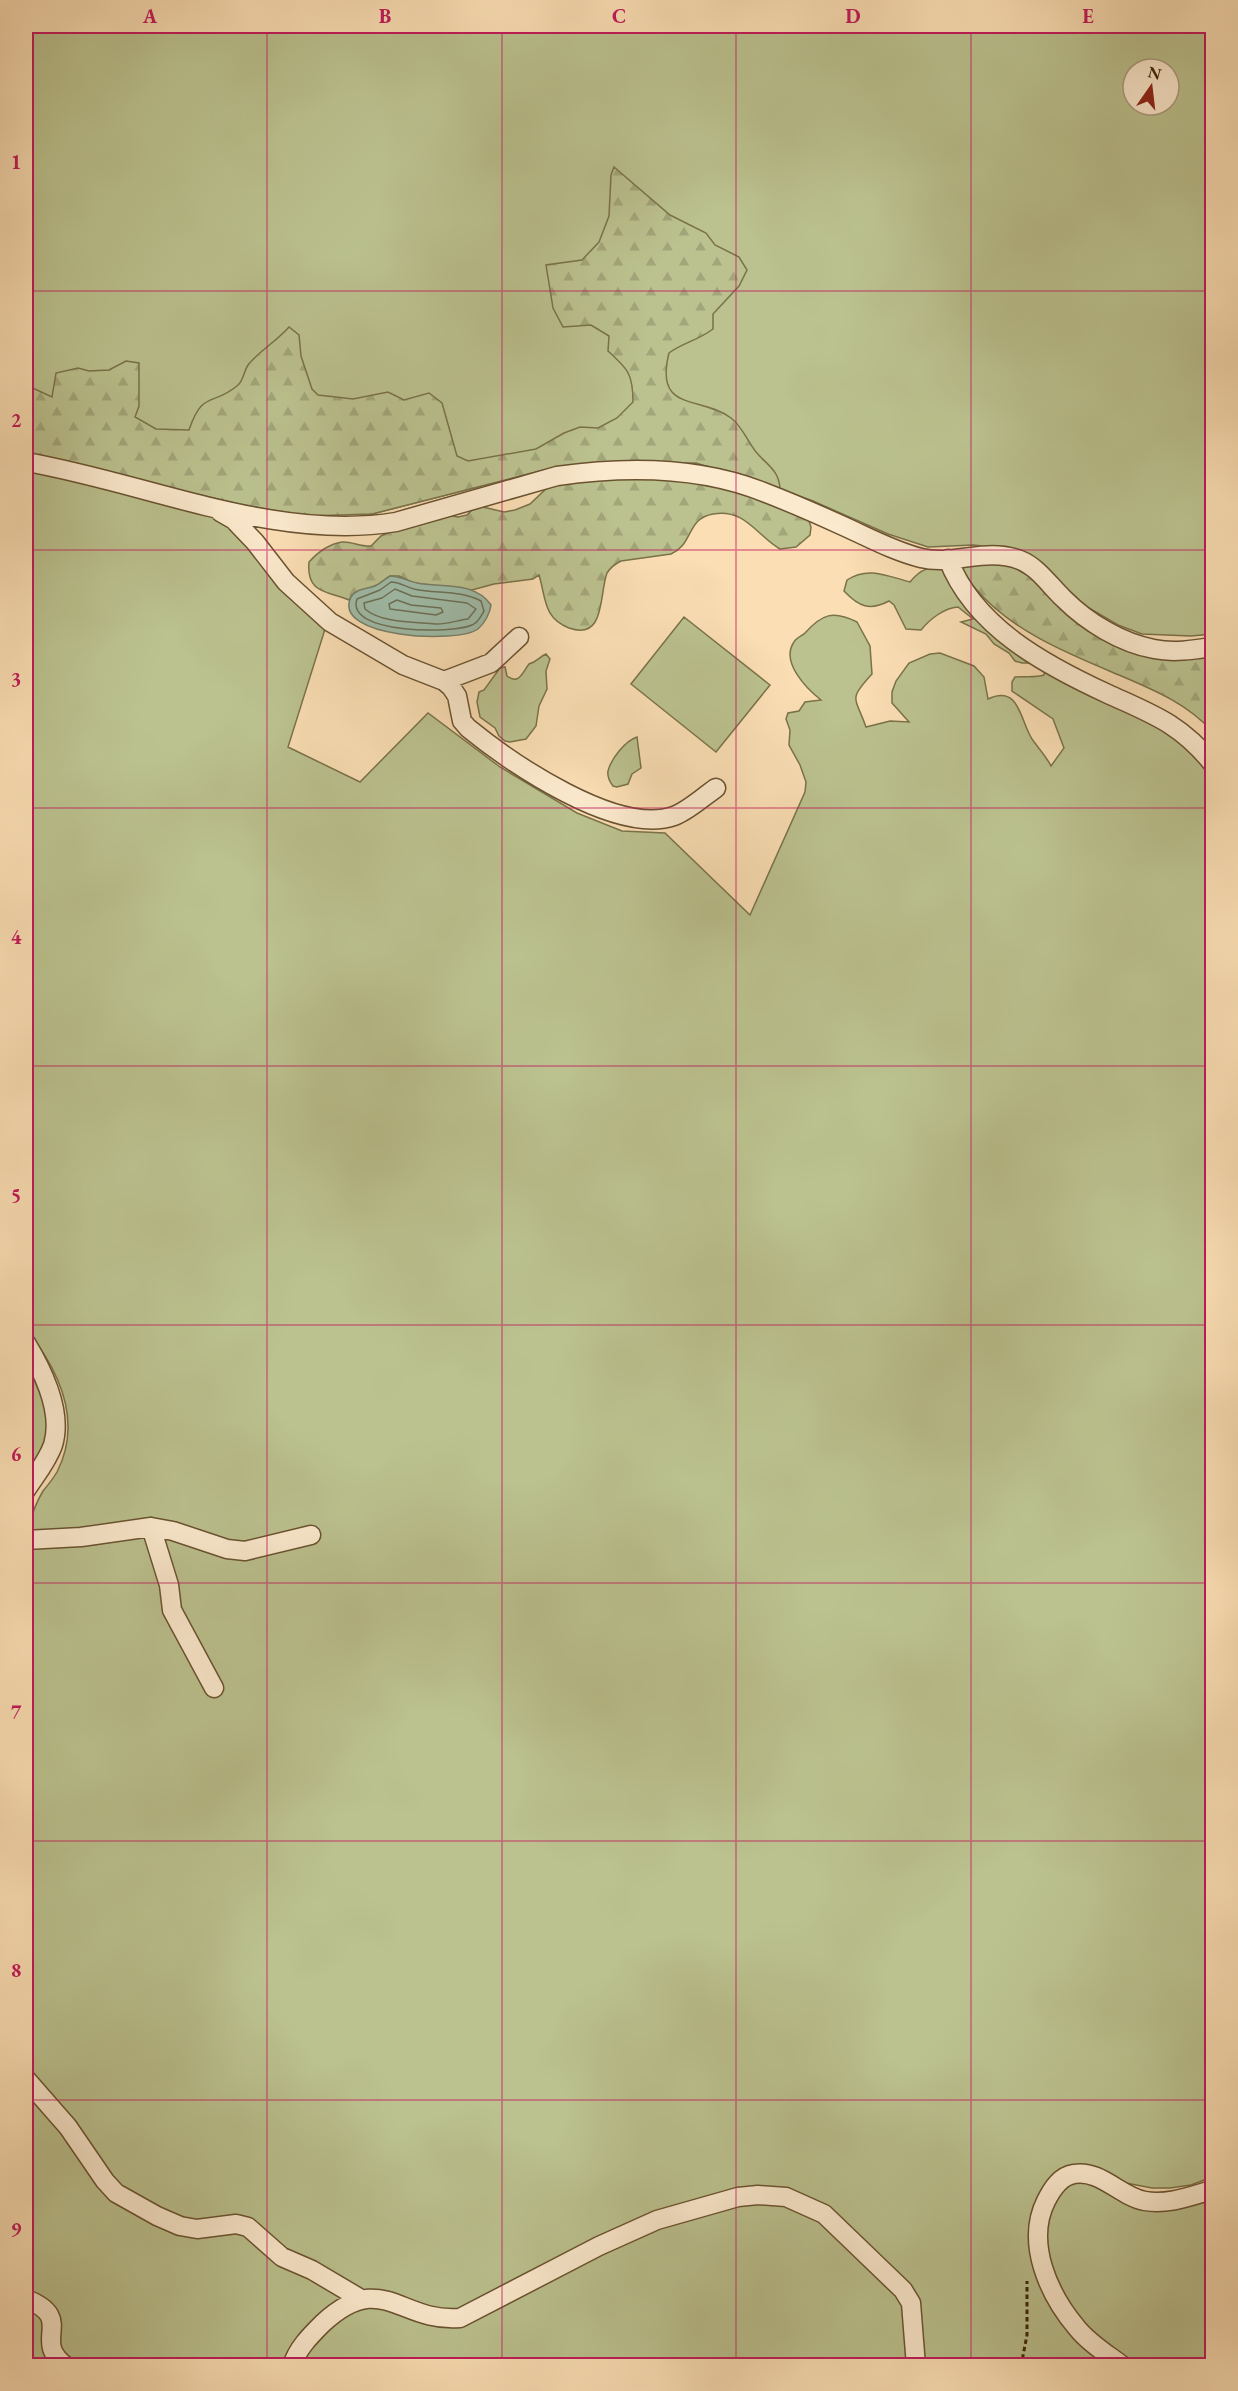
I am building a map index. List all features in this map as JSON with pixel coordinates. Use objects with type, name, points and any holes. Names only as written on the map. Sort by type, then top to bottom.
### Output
[{"type":"street","points":[[26,462],[285,522],[373,525],[417,516],[557,476],[582,473],[683,471],[710,475],[764,492],[898,551],[923,558],[948,559],[982,554],[1001,555],[1022,561],[1035,570],[1085,617],[1133,643],[1155,649],[1180,651],[1212,647]]},
{"type":"street","points":[[208,505],[234,520],[255,542],[286,582],[330,622],[403,665],[444,681],[457,696],[462,721],[515,764],[595,806],[627,816],[650,819],[674,816],[716,788]]},
{"type":"street","points":[[948,559],[959,582],[980,611],[1011,638],[1052,666],[1178,728],[1199,747],[1212,763]]},
{"type":"street","points":[[444,681],[491,663],[519,638]]},
{"type":"street","points":[[26,1343],[36,1360],[55,1413],[53,1445],[26,1490]]},
{"type":"street","points":[[151,1527],[169,1585],[172,1610],[214,1688]]},
{"type":"street","points":[[26,1540],[81,1537],[151,1527],[173,1531],[227,1549],[245,1551],[311,1535]]},
{"type":"street","points":[[26,2079],[68,2127],[105,2181],[116,2193],[180,2226],[198,2229],[236,2224],[248,2227],[282,2257],[312,2270],[361,2299]]},
{"type":"street","points":[[1123,2366],[1078,2329],[1056,2298],[1043,2270],[1039,2242],[1040,2217],[1047,2198],[1062,2178],[1079,2173],[1093,2175],[1132,2198],[1159,2203],[1212,2190]]},
{"type":"street","points":[[292,2366],[300,2348],[312,2334],[344,2306],[361,2299],[373,2297],[388,2300],[441,2319],[460,2318],[599,2246],[657,2220],[738,2197],[758,2195],[786,2197],[824,2214],[903,2290],[911,2303],[916,2366]]},
{"type":"street","points":[[26,2299],[39,2304],[50,2313],[51,2347],[57,2359],[66,2366]]},
{"type":"path","points":[[1021,2366],[1027,2335],[1027,2277]]},
{"type":"green space","points":[[26,26],[1212,26],[1212,634],[1191,636],[1142,634],[1118,625],[1082,604],[1035,558],[1014,549],[973,545],[928,547],[888,534],[813,501],[758,481],[696,463],[552,468],[372,514],[145,482],[26,454]]},
{"type":"green space","points":[[614,167],[670,215],[706,233],[715,245],[739,257],[747,270],[739,286],[713,314],[713,329],[669,353],[666,372],[668,385],[674,394],[719,411],[735,421],[756,452],[775,472],[780,489],[696,463],[552,468],[372,514],[306,516],[243,505],[26,454],[26,385],[52,397],[56,373],[78,368],[89,371],[109,370],[126,361],[139,363],[139,406],[135,417],[156,429],[189,430],[199,409],[209,400],[222,396],[238,385],[252,360],[289,327],[299,335],[301,356],[312,389],[318,395],[353,399],[388,392],[404,400],[429,393],[442,403],[457,456],[468,461],[536,449],[580,427],[598,428],[617,418],[633,402],[630,378],[625,368],[608,351],[609,336],[591,325],[563,327],[553,308],[546,265],[582,260],[599,242],[609,216],[611,175]]},
{"type":"green space","points":[[26,469],[203,511],[234,529],[326,626],[288,747],[360,782],[428,713],[500,767],[577,813],[622,831],[665,833],[750,915],[805,792],[806,782],[789,745],[790,730],[786,719],[788,713],[799,711],[805,702],[821,700],[797,674],[790,658],[791,650],[796,639],[828,616],[841,616],[857,622],[870,646],[872,674],[859,689],[856,699],[866,727],[890,721],[909,722],[892,703],[892,692],[896,681],[909,663],[930,654],[940,653],[974,666],[984,677],[988,699],[1007,696],[1013,700],[1032,739],[1051,766],[1064,748],[1053,719],[1012,691],[1012,682],[1015,677],[1044,675],[1045,669],[1172,734],[1195,754],[1212,776],[1212,2177],[1191,2185],[1170,2188],[1152,2188],[1126,2183],[1111,2176],[1087,2181],[1121,2197],[1212,2196],[1212,2365],[26,2365],[26,1543],[34,1510],[43,1491],[57,1472],[68,1434],[64,1397],[57,1379],[48,1361],[26,1329]]},
{"type":"green space","points":[[584,478],[694,478],[774,502],[808,518],[811,527],[810,535],[796,547],[780,549],[750,524],[734,515],[724,513],[707,516],[697,522],[684,544],[671,554],[621,561],[611,568],[607,573],[595,622],[589,628],[581,630],[569,628],[554,619],[547,606],[539,575],[533,579],[494,584],[472,590],[414,583],[399,576],[390,576],[377,585],[352,595],[349,600],[320,590],[311,580],[309,562],[332,545],[345,542],[371,546],[381,536],[392,531],[447,515],[458,517],[467,515],[474,508],[483,507],[504,512],[515,510],[530,504],[548,487]]},
{"type":"green space","points":[[988,562],[1011,566],[1032,578],[1078,624],[1107,640],[1212,655],[1212,731],[1202,721],[1169,698],[1061,650],[1006,617],[975,588],[960,565]]},
{"type":"green space","points":[[947,566],[1036,663],[1015,661],[1009,653],[994,644],[986,634],[961,622],[973,619],[958,607],[948,609],[938,615],[921,630],[906,629],[894,605],[889,601],[876,606],[865,606],[844,591],[847,580],[862,574],[885,575],[910,582],[926,569]]},
{"type":"green space","points":[[684,617],[770,685],[716,752],[631,684]]},
{"type":"green space","points":[[546,654],[550,659],[546,671],[547,689],[539,706],[536,726],[526,739],[505,741],[495,728],[480,717],[477,702],[479,692],[484,690],[500,668],[505,667],[507,676],[517,679],[529,664]]},
{"type":"green space","points":[[637,737],[641,768],[632,774],[628,784],[613,786],[608,775],[610,766],[623,746]]},
{"type":"green space","points":[[26,1363],[42,1398],[47,1427],[43,1446],[26,1475]]},
{"type":"water","points":[[390,576],[417,583],[457,587],[476,592],[491,605],[490,611],[478,629],[466,634],[424,636],[377,629],[360,621],[350,611],[351,597],[355,592],[377,585]]}]
